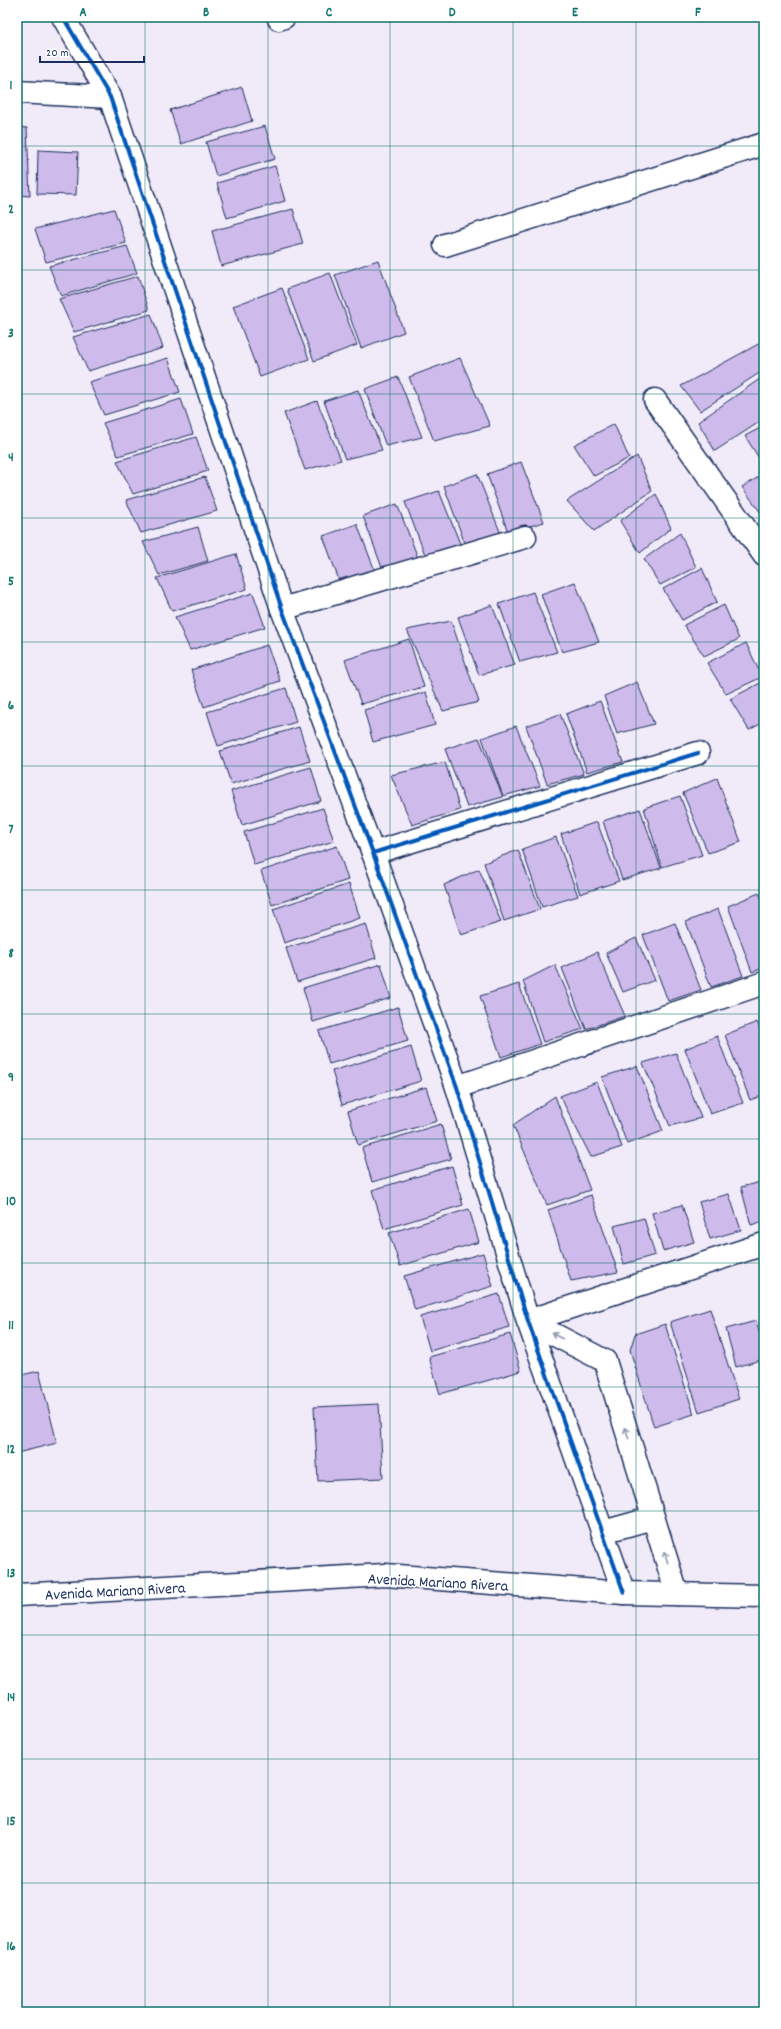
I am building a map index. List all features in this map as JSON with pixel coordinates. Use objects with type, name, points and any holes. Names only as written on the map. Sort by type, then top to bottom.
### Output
[{"type":"street","points":[[63,17],[110,97],[282,609],[373,853],[457,1086],[528,1321],[624,1593]]},
{"type":"street","points":[[17,92],[110,97]]},
{"type":"street","points":[[445,245],[764,144]]},
{"type":"street","points":[[655,400],[764,555]]},
{"type":"street","points":[[282,609],[525,537]]},
{"type":"street","points":[[373,853],[698,753]]},
{"type":"street","points":[[457,1086],[764,983]]},
{"type":"street","points":[[528,1321],[764,1244]]},
{"type":"street","points":[[528,1321],[605,1361],[677,1594]]},
{"type":"street","points":[[603,1532],[653,1518]]},
{"type":"street","name":"Avenida Mariano Rivera","points":[[17,1595],[385,1575],[624,1593],[764,1596]]},
{"type":"building","points":[[242,87],[252,121],[181,144],[170,110]]},
{"type":"building","points":[[265,126],[275,159],[216,176],[206,142]]},
{"type":"building","points":[[17,127],[27,128],[30,196],[17,195]]},
{"type":"building","points":[[38,150],[78,152],[76,195],[37,194]]},
{"type":"building","points":[[275,166],[285,201],[227,218],[217,183]]},
{"type":"building","points":[[114,209],[126,243],[46,262],[35,229]]},
{"type":"building","points":[[293,209],[303,244],[221,266],[212,231]]},
{"type":"building","points":[[127,246],[137,273],[61,296],[49,266]]},
{"type":"building","points":[[378,260],[404,332],[361,348],[335,275]]},
{"type":"building","points":[[330,273],[357,345],[314,361],[287,289]]},
{"type":"building","points":[[138,276],[149,310],[74,332],[59,299]]},
{"type":"building","points":[[282,288],[309,359],[260,377],[233,306]]},
{"type":"building","points":[[151,314],[163,348],[88,371],[73,337]]},
{"type":"building","points":[[764,341],[764,370],[700,411],[681,386]]},
{"type":"building","points":[[168,358],[180,392],[104,415],[89,382]]},
{"type":"building","points":[[460,358],[490,426],[434,441],[409,377]]},
{"type":"building","points":[[764,376],[764,419],[715,451],[698,422]]},
{"type":"building","points":[[398,377],[422,437],[386,446],[365,389]]},
{"type":"building","points":[[358,390],[382,450],[345,459],[324,401]]},
{"type":"building","points":[[181,399],[193,434],[118,456],[103,423]]},
{"type":"building","points":[[317,401],[341,460],[305,470],[284,413]]},
{"type":"building","points":[[614,424],[629,458],[594,476],[574,445]]},
{"type":"building","points":[[764,426],[764,466],[745,436]]},
{"type":"building","points":[[196,437],[208,471],[133,494],[117,461]]},
{"type":"building","points":[[637,456],[652,491],[594,531],[567,501]]},
{"type":"building","points":[[521,462],[544,522],[508,532],[487,474]]},
{"type":"building","points":[[477,474],[501,534],[465,544],[444,486]]},
{"type":"building","points":[[764,474],[764,517],[742,487]]},
{"type":"building","points":[[205,477],[217,511],[141,533],[126,500]]},
{"type":"building","points":[[439,491],[463,551],[427,560],[405,502]]},
{"type":"building","points":[[656,494],[671,528],[640,553],[620,521]]},
{"type":"building","points":[[397,504],[420,563],[384,573],[363,516]]},
{"type":"building","points":[[357,524],[380,584],[344,594],[323,536]]},
{"type":"building","points":[[198,527],[208,561],[159,575],[143,542]]},
{"type":"building","points":[[680,533],[696,567],[660,585],[644,559]]},
{"type":"building","points":[[236,554],[247,589],[172,611],[157,578]]},
{"type":"building","points":[[702,568],[717,602],[682,620],[663,589]]},
{"type":"building","points":[[575,582],[599,642],[562,652],[541,594]]},
{"type":"building","points":[[533,592],[557,652],[520,662],[499,604]]},
{"type":"building","points":[[253,593],[265,627],[190,650],[175,617]]},
{"type":"building","points":[[492,605],[515,665],[479,675],[458,617]]},
{"type":"building","points":[[724,605],[739,639],[704,656],[684,625]]},
{"type":"building","points":[[451,621],[479,702],[443,711],[407,630]]},
{"type":"building","points":[[409,639],[424,687],[361,704],[345,660]]},
{"type":"building","points":[[746,643],[762,677],[726,694],[707,663]]},
{"type":"building","points":[[267,645],[280,681],[204,707],[191,670]]},
{"type":"building","points":[[764,681],[764,722],[749,730],[730,699]]},
{"type":"building","points":[[637,682],[654,724],[617,734],[604,696]]},
{"type":"building","points":[[286,688],[296,722],[218,746],[207,712]]},
{"type":"building","points":[[426,692],[435,725],[373,742],[364,710]]},
{"type":"building","points":[[600,701],[623,762],[587,772],[566,714]]},
{"type":"building","points":[[560,714],[584,774],[547,784],[526,726]]},
{"type":"building","points":[[516,726],[540,786],[503,796],[482,738]]},
{"type":"building","points":[[299,727],[310,761],[231,784],[220,751]]},
{"type":"building","points":[[479,738],[503,797],[467,807],[445,749]]},
{"type":"building","points":[[445,762],[460,810],[412,825],[391,775]]},
{"type":"building","points":[[311,767],[321,801],[242,825],[231,791]]},
{"type":"building","points":[[717,778],[741,842],[708,853],[683,793]]},
{"type":"building","points":[[680,796],[702,855],[662,867],[644,808]]},
{"type":"building","points":[[323,808],[334,841],[254,865],[244,832]]},
{"type":"building","points":[[640,809],[661,868],[622,880],[603,821]]},
{"type":"building","points":[[597,822],[619,881],[580,894],[561,834]]},
{"type":"building","points":[[556,837],[578,896],[542,907],[522,849]]},
{"type":"building","points":[[337,846],[348,880],[272,905],[261,871]]},
{"type":"building","points":[[518,850],[540,909],[504,921],[484,863]]},
{"type":"building","points":[[479,869],[501,922],[461,935],[444,885]]},
{"type":"building","points":[[349,884],[360,918],[284,943],[273,909]]},
{"type":"building","points":[[759,893],[764,905],[764,968],[752,972],[728,906]]},
{"type":"building","points":[[718,909],[743,976],[711,987],[686,922]]},
{"type":"building","points":[[675,923],[701,990],[668,1001],[643,935]]},
{"type":"building","points":[[366,924],[376,958],[297,982],[286,948]]},
{"type":"building","points":[[636,938],[655,980],[623,992],[606,953]]},
{"type":"building","points":[[597,952],[625,1016],[586,1029],[562,968]]},
{"type":"building","points":[[381,964],[391,998],[313,1022],[303,988]]},
{"type":"building","points":[[555,965],[583,1029],[543,1042],[523,981]]},
{"type":"building","points":[[519,984],[540,1044],[501,1057],[480,996]]},
{"type":"building","points":[[398,1007],[408,1041],[329,1064],[319,1031]]},
{"type":"building","points":[[757,1022],[764,1040],[764,1095],[750,1100],[725,1035]]},
{"type":"building","points":[[717,1036],[743,1103],[710,1114],[685,1049]]},
{"type":"building","points":[[411,1047],[421,1081],[342,1105],[332,1071]]},
{"type":"building","points":[[676,1053],[701,1118],[670,1126],[643,1063]]},
{"type":"building","points":[[637,1066],[663,1131],[627,1144],[602,1077]]},
{"type":"building","points":[[597,1082],[622,1147],[591,1157],[560,1096]]},
{"type":"building","points":[[426,1087],[437,1121],[358,1145],[348,1111]]},
{"type":"building","points":[[555,1096],[590,1190],[547,1205],[513,1125]]},
{"type":"building","points":[[441,1124],[451,1159],[372,1182],[362,1148]]},
{"type":"building","points":[[452,1166],[463,1205],[384,1229],[372,1190]]},
{"type":"building","points":[[764,1181],[764,1221],[751,1225],[741,1187]]},
{"type":"building","points":[[729,1194],[741,1230],[710,1239],[699,1202]]},
{"type":"building","points":[[591,1195],[618,1272],[571,1281],[548,1210]]},
{"type":"building","points":[[682,1205],[694,1242],[663,1251],[652,1213]]},
{"type":"building","points":[[469,1209],[479,1242],[400,1266],[389,1233]]},
{"type":"building","points":[[644,1218],[655,1255],[624,1264],[614,1226]]},
{"type":"building","points":[[483,1253],[493,1286],[415,1310],[404,1276]]},
{"type":"building","points":[[499,1294],[509,1327],[430,1351],[420,1317]]},
{"type":"building","points":[[710,1309],[739,1399],[699,1412],[670,1322]]},
{"type":"building","points":[[756,1321],[764,1349],[764,1359],[736,1367],[726,1329]]},
{"type":"building","points":[[665,1324],[694,1414],[654,1427],[630,1350],[635,1334]]},
{"type":"building","points":[[510,1334],[521,1371],[440,1394],[429,1357]]},
{"type":"building","points":[[39,1371],[57,1443],[17,1453],[17,1376]]},
{"type":"building","points":[[379,1404],[383,1478],[318,1481],[314,1407]]},
{"type":"cycle path","points":[[63,17],[110,97],[282,609],[373,853],[457,1087],[528,1321],[624,1593]]},
{"type":"cycle path","points":[[373,853],[698,753]]}]
